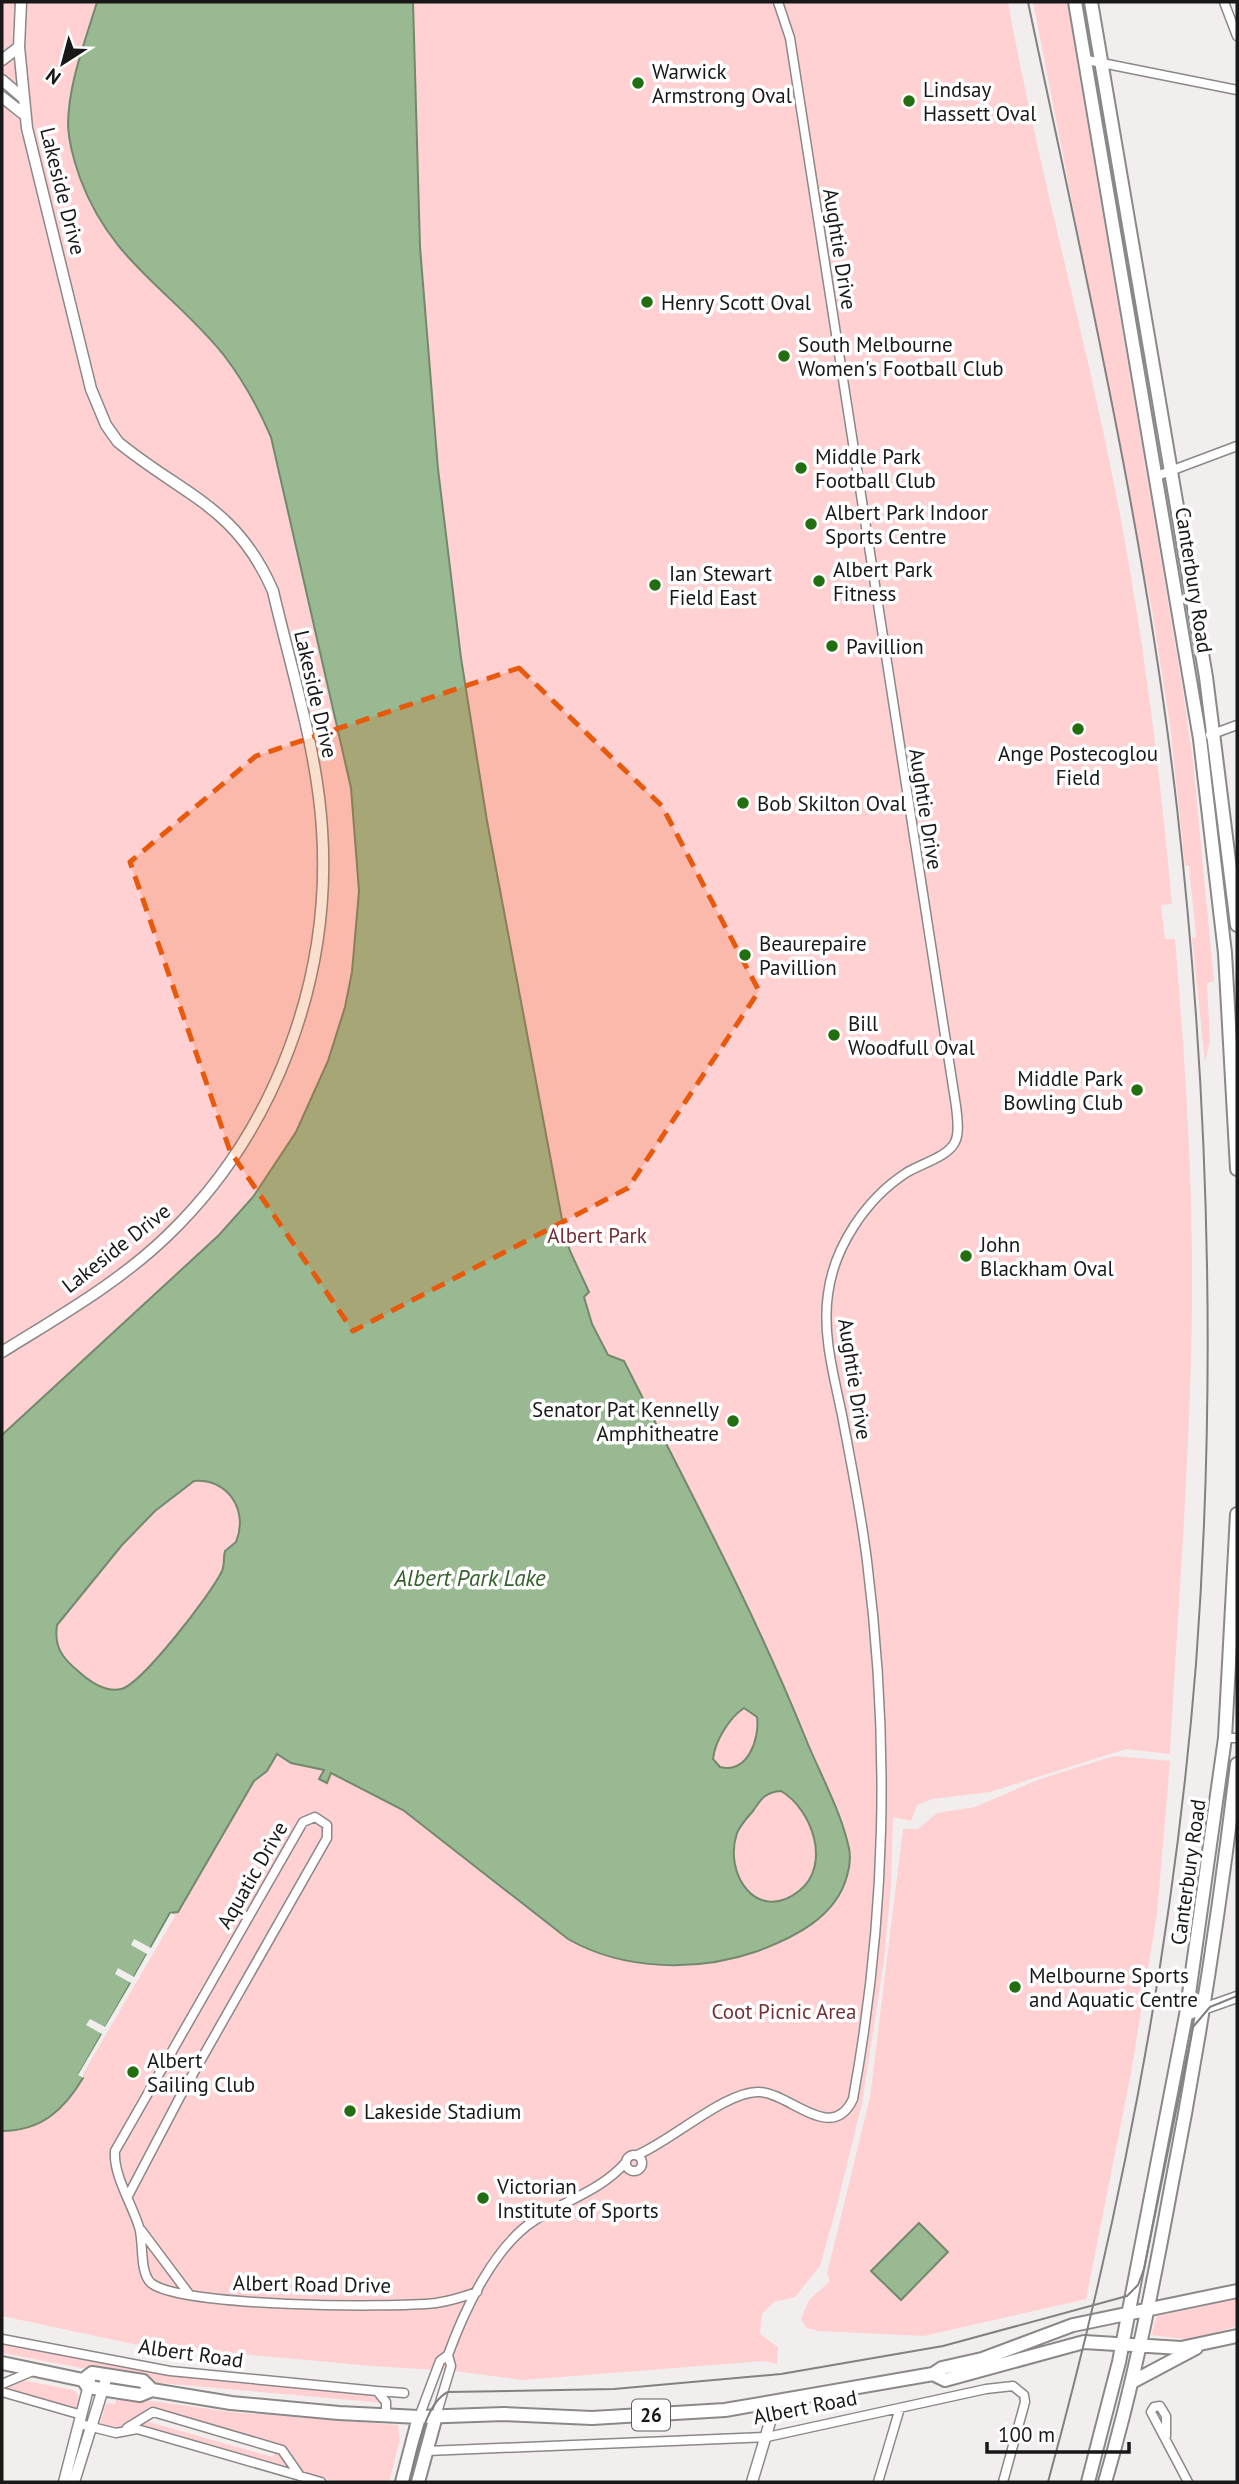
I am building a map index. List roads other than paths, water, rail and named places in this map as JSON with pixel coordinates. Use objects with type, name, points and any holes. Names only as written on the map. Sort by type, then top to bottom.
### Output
[{"type":"main road","name":"Canterbury Road","points":[[1075,2],[1087,60],[1200,739],[1225,953],[1237,1169]]},
{"type":"main road","name":"Canterbury Road","points":[[1091,2],[1214,734],[1237,925]]},
{"type":"main road","name":"Canterbury Road","points":[[1088,2482],[1112,2397],[1186,2015],[1231,1738],[1237,1514]]},
{"type":"main road","name":"Canterbury Road","points":[[1105,2482],[1149,2310],[1203,2010],[1237,1764]]},
{"type":"main road","name":"26","points":[[1149,2310],[1237,2291]]},
{"type":"main road","name":"Albert Road","points":[[2,2363],[105,2383],[143,2381],[152,2390],[273,2408],[386,2416],[592,2418],[717,2411],[933,2374],[942,2368],[982,2359],[1065,2328],[1149,2310]]},
{"type":"main road","name":"26","points":[[1141,2344],[1181,2348],[1237,2336]]},
{"type":"main road","name":"Albert Road","points":[[933,2374],[945,2379],[1084,2342],[1141,2344]]},
{"type":"main road","points":[[1132,2382],[1200,2346]]},
{"type":"main road","points":[[418,2482],[436,2416]]},
{"type":"main road","points":[[402,2482],[419,2417]]},
{"type":"street","name":"Lakeside Drive","points":[[2,1352],[98,1291],[164,1239],[202,1199],[232,1158],[274,1085],[304,1006],[316,953],[323,861],[322,830],[314,774],[273,591],[255,554],[241,534],[208,505],[118,442],[106,425],[91,389],[26,116],[19,47],[21,2]]},
{"type":"street","name":"Aughtie Drive","points":[[626,2162],[629,2156],[657,2146],[727,2101],[746,2093],[773,2095],[828,2119],[845,2112],[853,2099],[877,1915],[883,1786],[877,1648],[867,1560],[830,1353],[828,1294],[837,1259],[864,1213],[898,1179],[950,1148],[957,1135],[956,1106],[790,38],[778,2]]},
{"type":"street","points":[[1224,2],[1237,36]]},
{"type":"street","points":[[2,60],[19,47]]},
{"type":"street","points":[[1087,60],[1237,90]]},
{"type":"street","points":[[2,80],[23,97]]},
{"type":"street","points":[[2,97],[26,116]]},
{"type":"street","points":[[1157,476],[1237,446]]},
{"type":"street","points":[[1200,739],[1237,726]]},
{"type":"street","name":"Aquatic Drive","points":[[128,2196],[181,2095],[327,1838],[327,1825],[318,1818],[312,1816],[303,1822],[115,2151],[128,2196],[140,2228],[148,2280]]},
{"type":"street","points":[[1186,2015],[1237,1997]]},
{"type":"street","name":"Aughtie Drive","points":[[637,2168],[657,2146]]},
{"type":"street","points":[[637,2155],[637,2168]]},
{"type":"street","points":[[612,2176],[626,2162],[628,2168],[637,2168]]},
{"type":"street","points":[[419,2417],[440,2361],[448,2356],[477,2292],[520,2231],[544,2214],[612,2176],[637,2168]]},
{"type":"street","name":"Aquatic Drive","points":[[140,2228],[189,2294]]},
{"type":"street","name":"Albert Road Drive","points":[[148,2280],[158,2287],[189,2294],[246,2302],[431,2303],[477,2292]]},
{"type":"street","name":"Albert Road","points":[[2,2339],[170,2371],[249,2381],[404,2393]]},
{"type":"street","points":[[436,2416],[451,2366],[448,2356]]},
{"type":"street","points":[[2,2384],[36,2370]]},
{"type":"street","points":[[64,2482],[81,2419],[88,2380]]},
{"type":"street","points":[[74,2482],[105,2383]]},
{"type":"street","name":"Albert Road","points":[[427,2451],[767,2437],[986,2389],[1013,2386],[1025,2402],[1003,2482]]},
{"type":"street","points":[[377,2391],[386,2402],[386,2416]]},
{"type":"street","points":[[2,2392],[81,2419],[92,2427],[116,2433],[137,2429],[321,2482]]},
{"type":"street","points":[[752,2482],[776,2402]]},
{"type":"street","points":[[878,2482],[900,2408]]},
{"type":"street","points":[[125,2430],[153,2412],[282,2450],[300,2476]]},
{"type":"street","points":[[1166,2436],[1188,2482]]},
{"type":"water","name":"Albert Park Lake","points":[[97,2],[413,2],[420,247],[438,469],[461,658],[487,821],[564,1230],[570,1251],[589,1292],[584,1297],[592,1324],[608,1355],[624,1361],[741,1594],[834,1803],[848,1844],[850,1860],[842,1890],[834,1903],[812,1924],[786,1939],[758,1951],[711,1962],[662,1965],[637,1962],[590,1950],[568,1939],[403,1810],[331,1773],[327,1783],[319,1779],[324,1770],[291,1763],[277,1754],[267,1771],[254,1781],[178,1912],[170,1913],[79,2074],[83,2078],[68,2100],[40,2123],[2,2131],[2,1435],[219,1235],[253,1197],[296,1132],[328,1061],[345,1007],[352,972],[359,891],[351,788],[271,437],[250,394],[223,354],[143,273],[108,232],[93,207],[76,165],[68,126],[69,110],[74,79]],"holes":[[[194,1481],[217,1485],[233,1499],[240,1519],[236,1542],[225,1551],[222,1571],[205,1598],[144,1672],[121,1689],[98,1685],[82,1675],[63,1656],[58,1645],[57,1625],[122,1545],[155,1511]],[[744,1708],[757,1717],[754,1744],[745,1760],[738,1765],[720,1767],[713,1759],[717,1745],[738,1712]],[[781,1791],[802,1811],[814,1838],[816,1853],[809,1880],[799,1891],[784,1900],[770,1902],[757,1898],[747,1890],[739,1878],[734,1849],[742,1824],[764,1797]]]},
{"type":"water","points":[[919,2223],[948,2252],[901,2300],[871,2271]]},
{"type":"tram line","points":[[1028,2],[1112,403],[1149,605],[1164,706],[1188,915],[1196,1021],[1203,1129],[1208,1343],[1203,1557],[1196,1664],[1174,1871],[1159,1974],[1121,2179],[1099,2281],[1048,2482]]},
{"type":"tram line","points":[[409,2482],[427,2419],[433,2407],[448,2392],[614,2389],[781,2374],[943,2346],[1127,2296],[1138,2285],[1144,2269],[1193,2027],[1210,2007],[1237,1996]]},
{"type":"place","name":"Warwick Armstrong Oval","points":[[638,83]]},
{"type":"place","name":"Lindsay Hassett Oval","points":[[909,101]]},
{"type":"place","name":"Henry Scott Oval","points":[[647,302]]},
{"type":"place","name":"South Melbourne Women's Football Club","points":[[784,356]]},
{"type":"place","name":"Middle Park Football Club","points":[[801,468]]},
{"type":"place","name":"Albert Park Indoor Sports Centre","points":[[811,524]]},
{"type":"place","name":"Albert Park Fitness","points":[[819,581]]},
{"type":"place","name":"Ian Stewart Field East","points":[[655,585]]},
{"type":"place","name":"Pavillion","points":[[832,646]]},
{"type":"place","name":"Ange Postecoglou Field","points":[[1078,729]]},
{"type":"place","name":"Bob Skilton Oval","points":[[743,803]]},
{"type":"place","name":"Beaurepaire Pavillion","points":[[745,955]]},
{"type":"place","name":"Bill Woodfull Oval","points":[[834,1035]]},
{"type":"place","name":"Middle Park Bowling Club","points":[[1137,1090]]},
{"type":"place","name":"John Blackham Oval","points":[[966,1256]]},
{"type":"place","name":"Senator Pat Kennelly Amphitheatre","points":[[733,1421]]},
{"type":"place","name":"Melbourne Sports and Aquatic Centre","points":[[1015,1987]]},
{"type":"place","name":"Albert Sailing Club","points":[[133,2072]]},
{"type":"place","name":"Lakeside Stadium","points":[[350,2111]]},
{"type":"place","name":"Victorian Institute of Sports","points":[[483,2198]]},
{"type":"park label","name":"Albert Park","points":[[597,1235]]},
{"type":"park label","name":"Coot Picnic Area","points":[[784,2011]]}]
